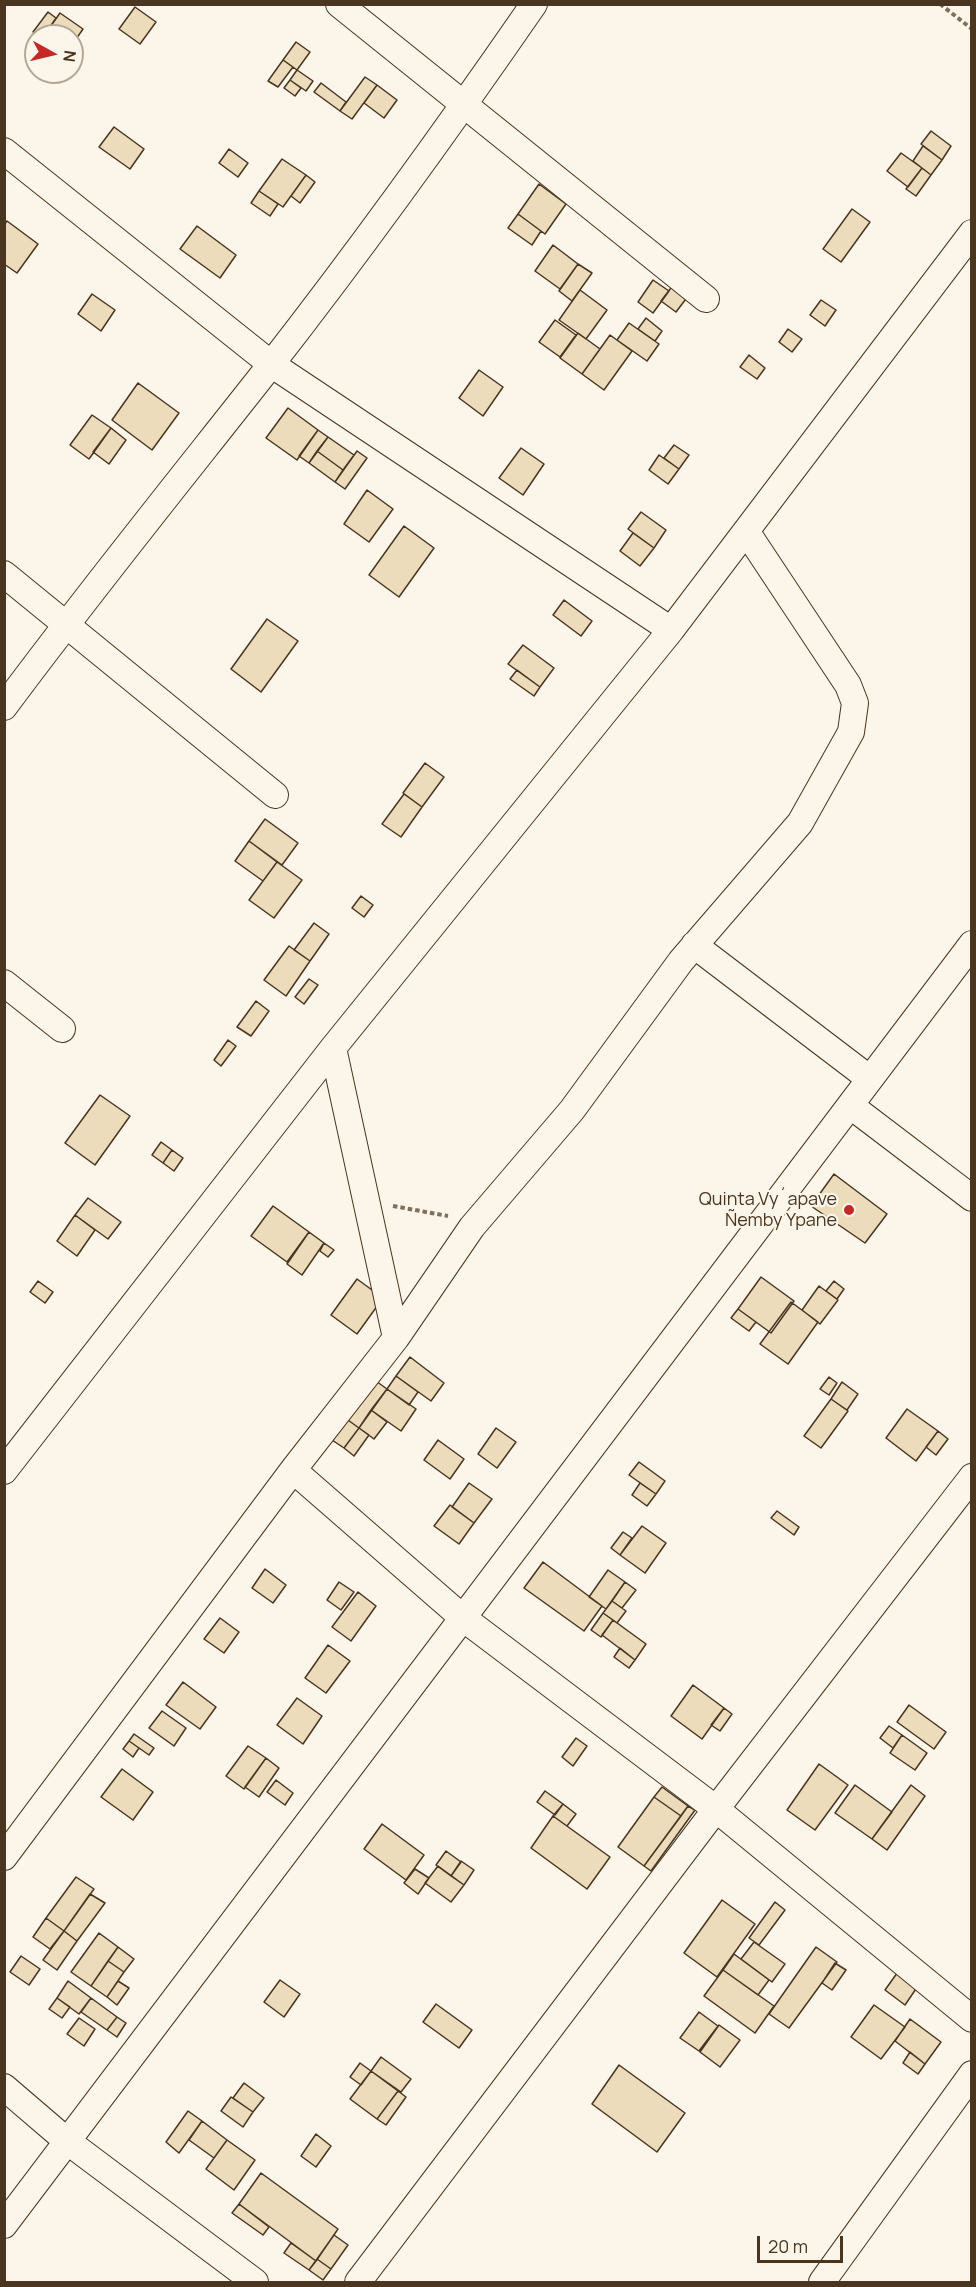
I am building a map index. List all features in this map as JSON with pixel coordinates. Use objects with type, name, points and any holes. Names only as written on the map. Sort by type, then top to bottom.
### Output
[{"type":"street","points":[[339,4],[706,299]]},
{"type":"street","points":[[4,707],[65,625],[271,364],[464,106],[534,4]]},
{"type":"street","points":[[4,151],[271,364],[671,630]]},
{"type":"street","points":[[4,1471],[333,1047],[671,630],[972,233]]},
{"type":"street","points":[[4,1857],[293,1470],[396,1338],[472,1227],[572,1110],[694,945],[800,823],[851,732],[855,703],[848,685],[746,531]]},
{"type":"street","points":[[4,574],[275,795]]},
{"type":"street","points":[[4,2225],[972,944]]},
{"type":"street","points":[[694,945],[870,1079]]},
{"type":"street","points":[[4,983],[62,1029]]},
{"type":"street","points":[[333,1047],[396,1338]]},
{"type":"street","points":[[851,1106],[972,1198]]},
{"type":"street","points":[[293,1470],[463,1618],[716,1809],[972,2019]]},
{"type":"street","points":[[358,2283],[716,1809],[972,1477]]},
{"type":"street","points":[[822,2283],[972,2074]]},
{"type":"street","points":[[4,2087],[67,2141],[255,2283]]},
{"type":"path","points":[[940,4],[972,29]]},
{"type":"path","points":[[366,1199],[453,1217],[472,1227]]},
{"type":"building","points":[[135,7],[156,22],[140,44],[119,29]]},
{"type":"building","points":[[48,12],[56,18],[52,24],[39,24]]},
{"type":"building","points":[[60,13],[76,24],[52,24]]},
{"type":"building","points":[[296,42],[310,52],[297,70],[283,60]]},
{"type":"building","points":[[283,60],[293,67],[278,87],[268,81]]},
{"type":"building","points":[[297,70],[313,81],[306,91],[290,80]]},
{"type":"building","points":[[365,77],[377,85],[352,119],[340,111]]},
{"type":"building","points":[[290,80],[301,88],[295,96],[284,88]]},
{"type":"building","points":[[321,83],[346,102],[340,111],[314,92]]},
{"type":"building","points":[[377,85],[397,100],[384,118],[364,103]]},
{"type":"building","points":[[114,127],[144,149],[130,169],[99,147]]},
{"type":"building","points":[[931,131],[951,146],[942,160],[921,144]]},
{"type":"building","points":[[923,146],[942,160],[931,175],[913,161]]},
{"type":"building","points":[[229,149],[248,163],[238,177],[219,163]]},
{"type":"building","points":[[901,153],[922,168],[908,187],[887,171]]},
{"type":"building","points":[[282,159],[306,175],[283,207],[259,191]]},
{"type":"building","points":[[922,168],[931,175],[916,196],[906,189]]},
{"type":"building","points":[[306,175],[315,182],[300,203],[291,196]]},
{"type":"building","points":[[539,184],[566,204],[545,234],[518,214]]},
{"type":"building","points":[[259,191],[278,204],[270,216],[251,203]]},
{"type":"building","points":[[852,209],[870,222],[841,262],[823,249]]},
{"type":"building","points":[[518,214],[541,231],[532,245],[508,228]]},
{"type":"building","points":[[7,221],[38,244],[17,273],[4,264],[4,225]]},
{"type":"building","points":[[197,226],[236,255],[220,278],[180,249]]},
{"type":"building","points":[[553,245],[578,264],[560,289],[535,271]]},
{"type":"building","points":[[578,264],[592,273],[572,301],[559,291]]},
{"type":"building","points":[[653,280],[669,291],[653,313],[638,302]]},
{"type":"building","points":[[677,280],[692,291],[676,312],[661,301]]},
{"type":"building","points":[[580,290],[607,310],[586,339],[559,320]]},
{"type":"building","points":[[92,294],[115,310],[101,331],[78,314]]},
{"type":"building","points":[[821,300],[836,310],[825,326],[810,315]]},
{"type":"building","points":[[646,318],[662,331],[655,341],[638,329]]},
{"type":"building","points":[[555,320],[576,335],[560,357],[539,342]]},
{"type":"building","points":[[629,323],[659,344],[647,361],[617,340]]},
{"type":"building","points":[[788,329],[802,339],[792,352],[779,342]]},
{"type":"building","points":[[578,333],[600,349],[582,374],[560,358]]},
{"type":"building","points":[[610,335],[632,351],[604,390],[582,374]]},
{"type":"building","points":[[749,355],[765,368],[757,379],[740,367]]},
{"type":"building","points":[[479,370],[503,387],[483,416],[459,398]]},
{"type":"building","points":[[138,383],[179,413],[152,450],[112,420]]},
{"type":"building","points":[[288,408],[318,430],[297,460],[266,438]]},
{"type":"building","points":[[92,415],[111,428],[89,459],[70,445]]},
{"type":"building","points":[[111,428],[126,440],[109,464],[93,452]]},
{"type":"building","points":[[318,430],[328,437],[309,463],[299,456]]},
{"type":"building","points":[[328,437],[354,455],[343,470],[317,451]]},
{"type":"building","points":[[674,445],[689,455],[679,469],[664,458]]},
{"type":"building","points":[[521,448],[544,464],[523,495],[499,478]]},
{"type":"building","points":[[317,451],[343,470],[335,482],[309,463]]},
{"type":"building","points":[[357,451],[367,458],[345,489],[335,482]]},
{"type":"building","points":[[659,455],[679,469],[668,484],[649,470]]},
{"type":"building","points":[[367,490],[393,509],[369,542],[344,524]]},
{"type":"building","points":[[641,512],[666,530],[654,548],[628,529]]},
{"type":"building","points":[[404,526],[434,548],[399,597],[369,575]]},
{"type":"building","points":[[633,533],[654,548],[640,566],[620,551]]},
{"type":"building","points":[[564,600],[592,621],[581,636],[553,615]]},
{"type":"building","points":[[267,619],[298,641],[261,692],[231,669]]},
{"type":"building","points":[[523,645],[554,668],[540,687],[508,664]]},
{"type":"building","points":[[517,670],[540,687],[534,696],[510,679]]},
{"type":"building","points":[[425,763],[444,777],[422,807],[403,793]]},
{"type":"building","points":[[404,794],[422,807],[401,837],[382,824]]},
{"type":"building","points":[[265,819],[298,843],[282,865],[249,841]]},
{"type":"building","points":[[249,841],[277,862],[263,881],[235,861]]},
{"type":"building","points":[[277,862],[302,880],[274,918],[249,900]]},
{"type":"building","points":[[361,896],[373,905],[364,917],[352,908]]},
{"type":"building","points":[[314,923],[329,934],[310,961],[294,950]]},
{"type":"building","points":[[289,946],[310,961],[286,996],[264,980]]},
{"type":"building","points":[[309,979],[318,985],[304,1004],[295,997]]},
{"type":"building","points":[[256,1001],[269,1011],[251,1036],[237,1027]]},
{"type":"building","points":[[228,1040],[236,1046],[221,1066],[214,1060]]},
{"type":"building","points":[[100,1095],[130,1116],[95,1165],[65,1143]]},
{"type":"building","points":[[161,1142],[172,1150],[163,1163],[152,1155]]},
{"type":"building","points":[[172,1150],[183,1158],[174,1171],[163,1163]]},
{"type":"building","name":"Quinta Vy´apave Ñemby Ypane","points":[[834,1174],[887,1214],[865,1243],[811,1206]]},
{"type":"building","points":[[88,1198],[121,1222],[108,1239],[75,1215]]},
{"type":"building","points":[[273,1206],[309,1232],[287,1262],[251,1236]]},
{"type":"building","points":[[75,1215],[95,1230],[77,1256],[57,1241]]},
{"type":"building","points":[[309,1232],[324,1243],[302,1275],[287,1264]]},
{"type":"building","points":[[324,1243],[334,1250],[328,1257],[320,1251]]},
{"type":"building","points":[[761,1277],[794,1301],[771,1333],[738,1309]]},
{"type":"building","points":[[357,1279],[383,1298],[357,1334],[331,1315]]},
{"type":"building","points":[[38,1281],[53,1292],[45,1303],[30,1292]]},
{"type":"building","points":[[834,1281],[844,1289],[837,1299],[826,1291]]},
{"type":"building","points":[[819,1286],[838,1300],[820,1324],[802,1310]]},
{"type":"building","points":[[791,1302],[818,1322],[788,1364],[760,1344]]},
{"type":"building","points":[[738,1309],[756,1322],[749,1331],[731,1318]]},
{"type":"building","points":[[410,1357],[444,1383],[431,1401],[396,1376]]},
{"type":"building","points":[[369,1376],[387,1389],[359,1428],[341,1415]]},
{"type":"building","points":[[396,1376],[418,1392],[409,1405],[387,1389]]},
{"type":"building","points":[[829,1377],[837,1383],[829,1395],[820,1389]]},
{"type":"building","points":[[842,1382],[858,1394],[847,1410],[831,1399]]},
{"type":"building","points":[[387,1389],[416,1409],[401,1431],[371,1410]]},
{"type":"building","points":[[831,1399],[848,1411],[821,1448],[804,1436]]},
{"type":"building","points":[[907,1409],[938,1431],[916,1461],[886,1438]]},
{"type":"building","points":[[371,1410],[387,1422],[374,1439],[359,1428]]},
{"type":"building","points":[[341,1415],[359,1428],[344,1448],[326,1436]]},
{"type":"building","points":[[359,1428],[369,1435],[354,1456],[344,1448]]},
{"type":"building","points":[[496,1428],[516,1442],[497,1468],[478,1454]]},
{"type":"building","points":[[938,1431],[948,1439],[936,1455],[926,1447]]},
{"type":"building","points":[[438,1440],[464,1459],[450,1479],[424,1460]]},
{"type":"building","points":[[639,1462],[665,1481],[656,1494],[629,1475]]},
{"type":"building","points":[[469,1483],[492,1499],[474,1523],[452,1507]]},
{"type":"building","points":[[640,1483],[656,1494],[647,1506],[632,1495]]},
{"type":"building","points":[[450,1505],[474,1523],[459,1544],[434,1526]]},
{"type":"building","points":[[777,1511],[799,1527],[794,1535],[771,1518]]},
{"type":"building","points":[[642,1526],[666,1543],[645,1573],[620,1555]]},
{"type":"building","points":[[623,1532],[632,1538],[620,1555],[611,1548]]},
{"type":"building","points":[[543,1562],[602,1606],[584,1631],[524,1588]]},
{"type":"building","points":[[265,1569],[286,1585],[273,1603],[252,1588]]},
{"type":"building","points":[[608,1570],[625,1582],[606,1609],[589,1597]]},
{"type":"building","points":[[339,1582],[354,1592],[341,1610],[327,1600]]},
{"type":"building","points":[[625,1582],[636,1590],[622,1608],[612,1601]]},
{"type":"building","points":[[358,1592],[376,1606],[351,1641],[332,1627]]},
{"type":"building","points":[[612,1601],[626,1611],[617,1623],[603,1613]]},
{"type":"building","points":[[603,1613],[613,1620],[601,1637],[591,1630]]},
{"type":"building","points":[[220,1618],[239,1632],[224,1653],[204,1639]]},
{"type":"building","points":[[613,1620],[646,1644],[635,1660],[602,1635]]},
{"type":"building","points":[[328,1645],[350,1661],[326,1693],[305,1678]]},
{"type":"building","points":[[620,1648],[635,1660],[629,1668],[614,1657]]},
{"type":"building","points":[[183,1682],[216,1707],[200,1729],[166,1705]]},
{"type":"building","points":[[693,1685],[724,1708],[702,1739],[671,1716]]},
{"type":"building","points":[[297,1698],[322,1716],[303,1744],[277,1725]]},
{"type":"building","points":[[909,1705],[946,1732],[934,1749],[897,1722]]},
{"type":"building","points":[[724,1708],[732,1714],[720,1731],[711,1725]]},
{"type":"building","points":[[162,1711],[186,1728],[174,1746],[149,1728]]},
{"type":"building","points":[[889,1726],[902,1735],[893,1748],[880,1738]]},
{"type":"building","points":[[134,1734],[154,1748],[149,1755],[129,1741]]},
{"type":"building","points":[[902,1735],[927,1753],[915,1770],[890,1753]]},
{"type":"building","points":[[576,1738],[587,1746],[573,1766],[562,1757]]},
{"type":"building","points":[[129,1741],[139,1748],[133,1757],[123,1749]]},
{"type":"building","points":[[248,1746],[266,1758],[244,1789],[226,1776]]},
{"type":"building","points":[[266,1758],[279,1768],[259,1797],[245,1787]]},
{"type":"building","points":[[819,1764],[848,1785],[815,1830],[787,1810]]},
{"type":"building","points":[[122,1769],[153,1792],[133,1820],[101,1797]]},
{"type":"building","points":[[276,1780],[293,1793],[285,1805],[267,1792]]},
{"type":"building","points":[[855,1785],[892,1812],[872,1839],[835,1813]]},
{"type":"building","points":[[911,1785],[925,1796],[887,1850],[872,1839]]},
{"type":"building","points":[[662,1787],[688,1806],[681,1816],[654,1797]]},
{"type":"building","points":[[545,1791],[563,1804],[555,1815],[537,1802]]},
{"type":"building","points":[[654,1797],[681,1816],[644,1866],[618,1847]]},
{"type":"building","points":[[563,1804],[576,1814],[567,1826],[553,1816]]},
{"type":"building","points":[[688,1806],[695,1810],[651,1871],[644,1866]]},
{"type":"building","points":[[553,1816],[610,1857],[587,1889],[531,1848]]},
{"type":"building","points":[[382,1824],[424,1855],[406,1880],[364,1849]]},
{"type":"building","points":[[446,1851],[461,1862],[451,1876],[436,1865]]},
{"type":"building","points":[[461,1861],[474,1870],[464,1885],[451,1876]]},
{"type":"building","points":[[438,1866],[464,1885],[451,1902],[425,1883]]},
{"type":"building","points":[[415,1869],[429,1878],[418,1894],[404,1883]]},
{"type":"building","points":[[76,1877],[94,1889],[64,1931],[46,1918]]},
{"type":"building","points":[[90,1894],[105,1903],[77,1941],[64,1931]]},
{"type":"building","points":[[722,1900],[755,1924],[717,1977],[684,1953]]},
{"type":"building","points":[[775,1902],[785,1910],[759,1945],[749,1938]]},
{"type":"building","points":[[46,1918],[64,1931],[50,1949],[33,1937]]},
{"type":"building","points":[[64,1931],[77,1941],[57,1970],[43,1960]]},
{"type":"building","points":[[99,1933],[118,1947],[91,1986],[71,1972]]},
{"type":"building","points":[[754,1942],[785,1964],[772,1982],[741,1959]]},
{"type":"building","points":[[118,1947],[134,1959],[124,1972],[108,1961]]},
{"type":"building","points":[[816,1947],[837,1962],[789,2028],[769,2014]]},
{"type":"building","points":[[734,1954],[769,1980],[758,1995],[723,1970]]},
{"type":"building","points":[[21,1956],[40,1969],[29,1985],[10,1972]]},
{"type":"building","points":[[108,1961],[124,1972],[107,1997],[91,1986]]},
{"type":"building","points":[[835,1963],[846,1970],[832,1990],[822,1983]]},
{"type":"building","points":[[900,1969],[920,1983],[905,2005],[885,1990]]},
{"type":"building","points":[[723,1970],[774,2006],[755,2033],[704,1996]]},
{"type":"building","points":[[280,1980],[300,1994],[284,2017],[264,2002]]},
{"type":"building","points":[[68,1981],[91,1998],[79,2014],[57,1998]]},
{"type":"building","points":[[118,1981],[129,1988],[117,2005],[107,1997]]},
{"type":"building","points":[[57,1998],[70,2007],[62,2018],[49,2009]]},
{"type":"building","points":[[91,1998],[117,2017],[107,2030],[81,2012]]},
{"type":"building","points":[[436,2004],[472,2030],[459,2048],[423,2022]]},
{"type":"building","points":[[874,2005],[905,2027],[881,2059],[851,2037]]},
{"type":"building","points":[[699,2012],[718,2026],[699,2051],[680,2038]]},
{"type":"building","points":[[117,2017],[126,2023],[117,2037],[107,2030]]},
{"type":"building","points":[[79,2018],[95,2029],[84,2046],[67,2034]]},
{"type":"building","points":[[910,2019],[941,2042],[925,2064],[895,2041]]},
{"type":"building","points":[[719,2025],[740,2040],[720,2067],[700,2052]]},
{"type":"building","points":[[910,2052],[925,2064],[918,2074],[903,2063]]},
{"type":"building","points":[[381,2057],[411,2079],[401,2092],[371,2071]]},
{"type":"building","points":[[360,2063],[371,2071],[361,2085],[350,2077]]},
{"type":"building","points":[[619,2065],[685,2113],[657,2152],[592,2104]]},
{"type":"building","points":[[371,2071],[398,2091],[377,2119],[350,2099]]},
{"type":"building","points":[[244,2083],[264,2098],[253,2112],[233,2098]]},
{"type":"building","points":[[398,2091],[406,2097],[386,2125],[377,2119]]},
{"type":"building","points":[[231,2097],[253,2112],[243,2127],[221,2111]]},
{"type":"building","points":[[188,2111],[202,2121],[179,2153],[166,2142]]},
{"type":"building","points":[[202,2121],[227,2140],[214,2158],[189,2140]]},
{"type":"building","points":[[316,2134],[331,2146],[316,2167],[301,2156]]},
{"type":"building","points":[[227,2140],[255,2160],[234,2190],[206,2169]]},
{"type":"building","points":[[261,2173],[338,2229],[316,2261],[239,2204]]},
{"type":"building","points":[[239,2204],[269,2227],[263,2235],[232,2213]]},
{"type":"building","points":[[334,2235],[348,2245],[331,2269],[317,2259]]},
{"type":"building","points":[[291,2243],[316,2261],[309,2270],[284,2253]]},
{"type":"building","points":[[317,2259],[331,2269],[323,2280],[309,2270]]},
{"type":"place","name":"Quinta Vy´apave Ñemby Ypane","points":[[849,1210]]}]
